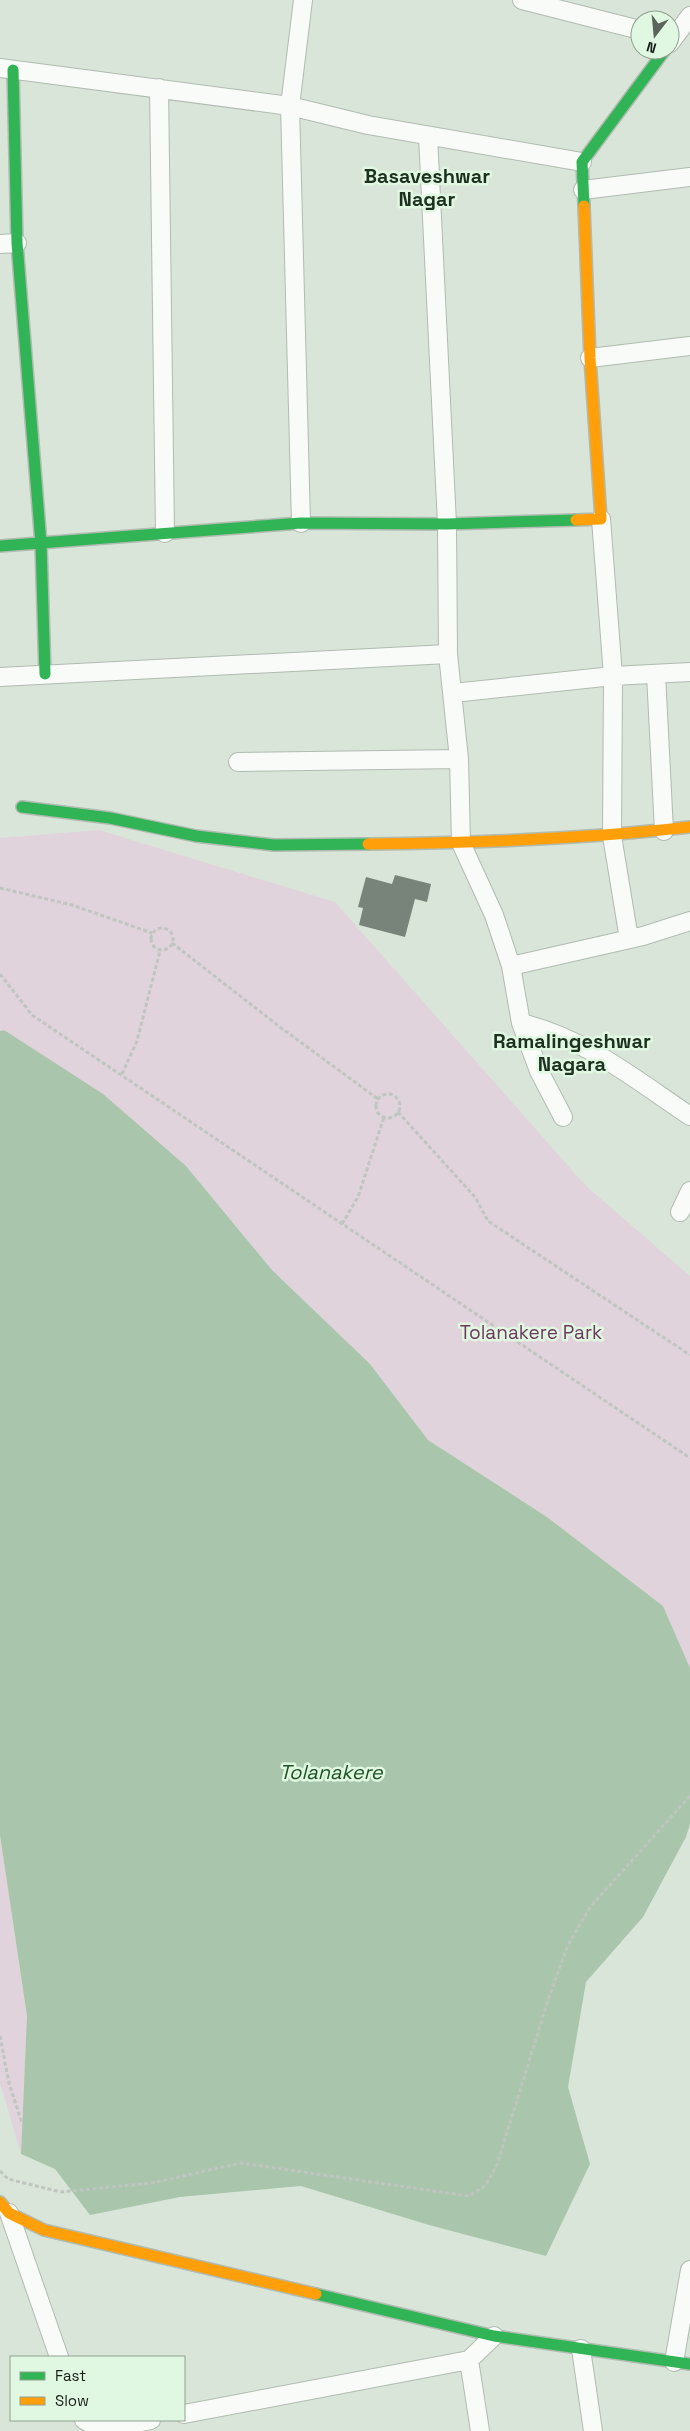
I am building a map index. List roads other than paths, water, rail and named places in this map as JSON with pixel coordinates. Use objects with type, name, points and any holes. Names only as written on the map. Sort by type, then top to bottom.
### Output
[{"type":"street","points":[[301,523],[290,106],[303,0]]},
{"type":"street","points":[[522,0],[542,2],[630,27]]},
{"type":"street","points":[[680,30],[690,16]]},
{"type":"street","points":[[629,939],[612,836],[613,676],[590,358],[582,162],[657,60]]},
{"type":"street","points":[[45,674],[41,544],[8,243],[6,69],[290,106],[428,136],[582,162]]},
{"type":"street","points":[[159,88],[165,533]]},
{"type":"street","points":[[428,136],[447,524],[448,654],[458,759],[461,843],[494,915],[511,966],[521,1023],[539,1070],[563,1117]]},
{"type":"street","points":[[583,190],[690,177]]},
{"type":"street","points":[[590,358],[690,346]]},
{"type":"street","points":[[0,546],[301,523],[447,524],[601,519]]},
{"type":"street","points":[[0,678],[45,674],[448,654]]},
{"type":"street","points":[[453,693],[613,676],[690,672]]},
{"type":"street","points":[[656,674],[664,830]]},
{"type":"street","points":[[238,762],[458,759]]},
{"type":"street","points":[[22,807],[110,818],[196,836],[274,845],[461,843],[612,836],[690,828]]},
{"type":"street","points":[[511,966],[629,939],[690,920]]},
{"type":"street","points":[[521,1023],[548,1030],[569,1039],[608,1061],[690,1116]]},
{"type":"street","points":[[680,1212],[690,1191]]},
{"type":"street","points":[[5,2208],[44,2230],[494,2336],[682,2363],[690,2270]]},
{"type":"street","points":[[5,2208],[59,2356]]},
{"type":"street","points":[[185,2414],[469,2360],[494,2336]]},
{"type":"street","points":[[581,2349],[592,2431]]},
{"type":"street","points":[[469,2360],[480,2431]]},
{"type":"street","points":[[86,2421],[105,2430],[146,2421]]},
{"type":"water","name":"Tolanakere","points":[[4,1030],[103,1094],[186,1166],[272,1270],[370,1364],[428,1440],[547,1517],[663,1606],[690,1668],[690,1824],[686,1837],[643,1917],[586,1982],[568,2087],[590,2164],[546,2256],[429,2225],[301,2186],[180,2197],[90,2215],[55,2169],[21,2154],[27,2016],[0,1835],[0,1031]]},
{"type":"district","name":"Basaveshwar Nagar","points":[[427,188]]},
{"type":"district","name":"Ramalingeshwar Nagara","points":[[572,1052]]},
{"type":"park label","name":"Tolanakere Park","points":[[531,1332]]}]
